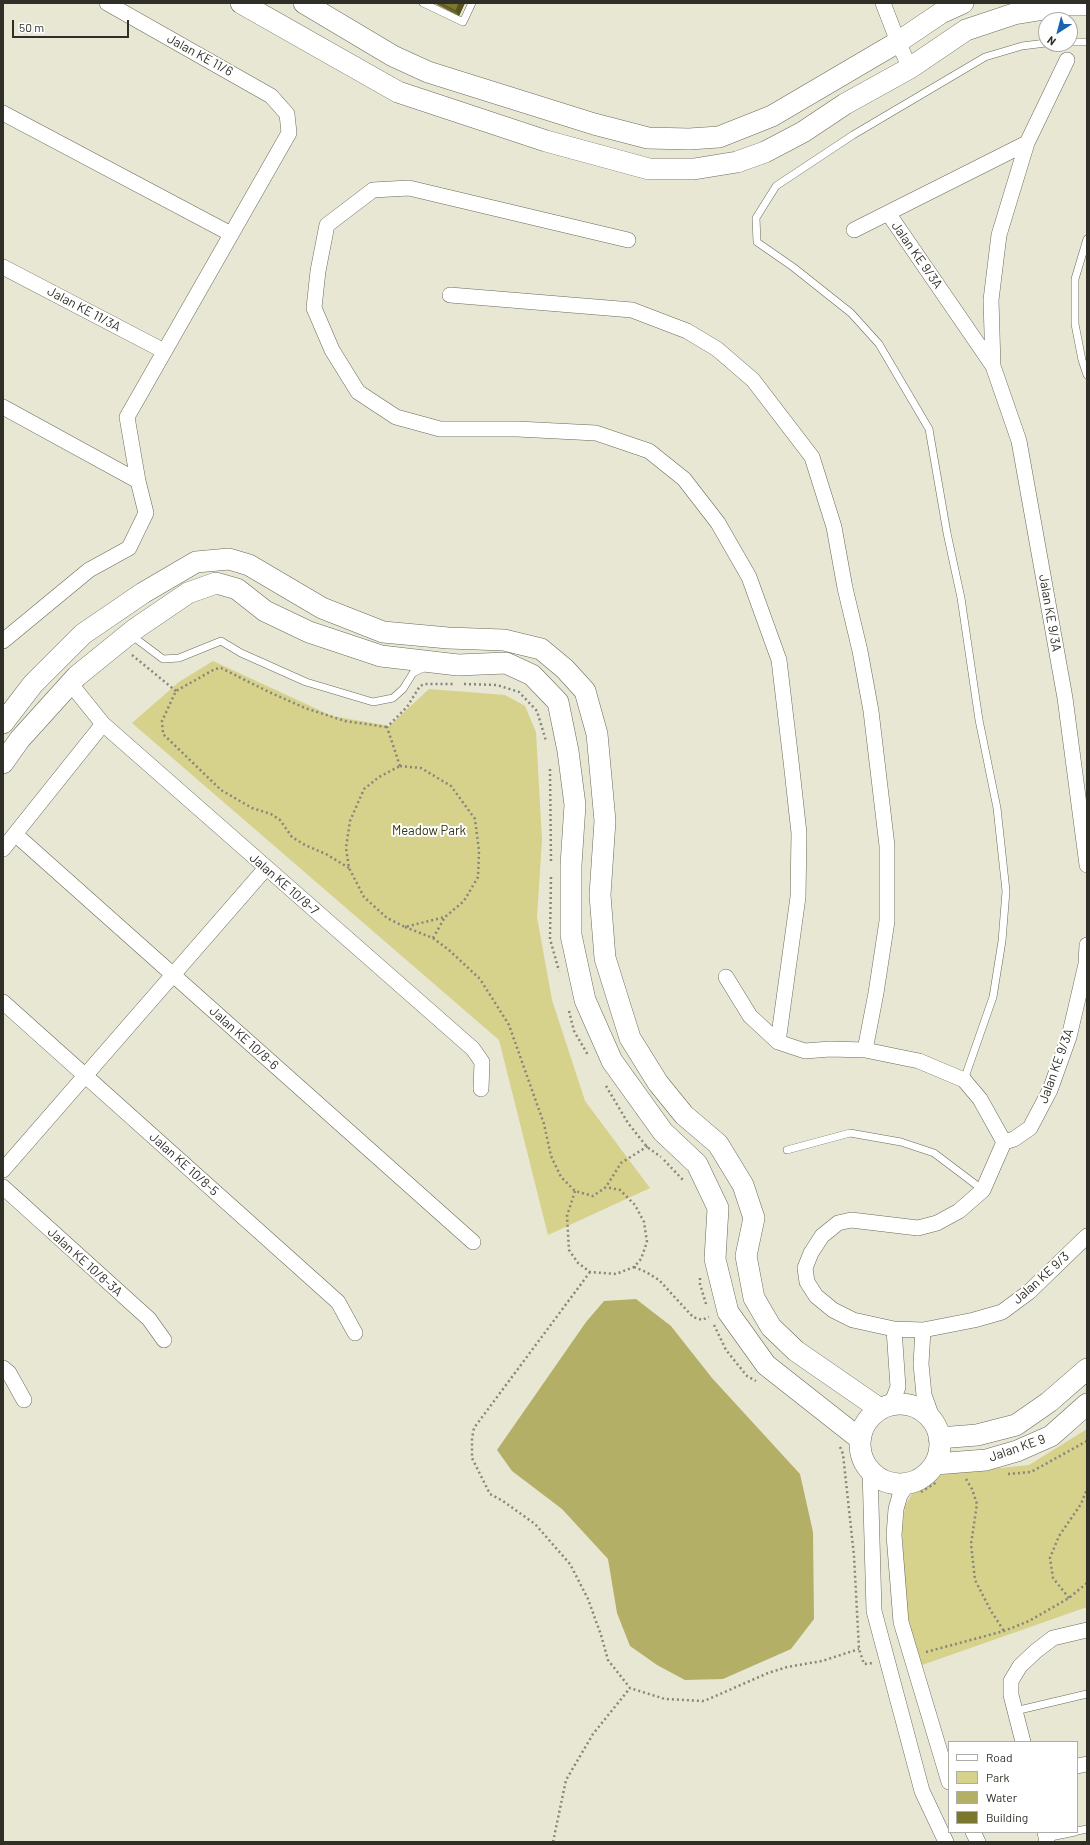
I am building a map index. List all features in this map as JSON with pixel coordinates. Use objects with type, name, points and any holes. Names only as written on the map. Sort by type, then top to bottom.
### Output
[{"type":"street","name":"Jalan KE 11/6","points":[[107,3],[272,96],[287,114],[289,133],[231,234]]},
{"type":"street","points":[[241,3],[398,92],[546,141],[649,169],[694,169],[737,162],[765,152],[803,132],[845,104],[910,68],[966,30],[1014,14],[1069,4],[1087,6]]},
{"type":"street","points":[[304,3],[393,56],[428,72],[594,124],[648,138],[689,139],[719,137],[772,116],[898,42],[940,13],[963,3]]},
{"type":"street","points":[[883,3],[910,68]]},
{"type":"street","name":"Jalan KE 9/3A","points":[[993,366],[991,300],[999,235],[1027,143],[1067,60]]},
{"type":"street","points":[[3,113],[231,234],[127,416],[138,481],[146,513],[128,548],[89,570],[3,642]]},
{"type":"street","name":"Jalan KE 9/3A","points":[[1027,143],[888,212],[993,366],[1019,441],[1065,698],[1087,865]]},
{"type":"street","points":[[628,240],[408,188],[373,190],[327,225],[318,271],[314,308],[332,350],[358,392],[396,417],[440,429],[517,429],[596,433],[649,451],[684,479],[718,523],[749,577],[779,660],[792,768],[799,833],[798,897],[778,1042]]},
{"type":"street","points":[[854,230],[888,212]]},
{"type":"street","name":"Jalan KE 11/3A","points":[[3,268],[164,352]]},
{"type":"street","points":[[450,295],[632,310],[687,331],[717,349],[753,380],[812,457],[834,527],[845,588],[860,651],[871,711],[886,846],[887,921],[876,993],[865,1050]]},
{"type":"street","points":[[3,407],[138,481]]},
{"type":"street","points":[[3,723],[33,684],[82,634],[143,593],[196,562],[229,559],[249,565],[322,608],[383,632],[448,638],[504,640],[541,649],[565,669],[585,692],[597,734],[605,821],[600,895],[604,958],[630,1038],[658,1083],[684,1115],[718,1144],[743,1186],[754,1218],[746,1256],[754,1298],[771,1327],[796,1351],[885,1407],[904,1404],[916,1407],[926,1414],[937,1430]]},
{"type":"street","points":[[3,763],[20,739],[70,683],[129,634],[188,593],[216,583],[237,589],[266,611],[309,632],[381,656],[458,665],[506,663],[532,675],[558,702],[568,751],[574,805],[571,865],[571,935],[585,1000],[612,1061],[663,1132],[697,1164],[718,1208],[715,1259],[728,1312],[766,1365],[860,1439]]},
{"type":"street","name":"Jalan KE 10/8-7","points":[[70,683],[103,724],[473,1049],[482,1062],[481,1089]]},
{"type":"street","points":[[3,849],[103,724]]},
{"type":"street","name":"Jalan KE 10/8-6","points":[[15,834],[473,1242]]},
{"type":"street","points":[[3,1170],[266,868]]},
{"type":"street","name":"Jalan KE 9/3A","points":[[1004,1142],[1014,1139],[1030,1128],[1050,1090],[1069,1037],[1086,964],[1087,945]]},
{"type":"street","points":[[726,977],[750,1016],[778,1042],[805,1051],[830,1049],[865,1050],[919,1062],[964,1080],[980,1099],[1004,1142],[983,1190],[959,1211],[937,1223],[918,1228],[850,1220],[838,1223],[822,1236],[811,1253],[805,1268],[806,1282],[816,1296],[833,1310],[853,1320],[894,1329],[923,1330],[921,1364],[924,1395],[937,1430],[939,1472],[928,1472],[919,1479],[914,1488],[900,1495],[896,1509],[894,1535],[901,1622],[948,1779]]},
{"type":"street","name":"Jalan KE 10/8-5","points":[[3,1002],[338,1302],[355,1334]]},
{"type":"street","name":"Jalan KE 10/8-3A","points":[[3,1187],[149,1319],[164,1340]]},
{"type":"street","name":"Jalan KE 9/3","points":[[923,1330],[974,1320],[1002,1312],[1029,1292],[1087,1236]]},
{"type":"street","points":[[894,1329],[898,1387],[885,1407],[867,1422],[860,1439],[861,1450],[864,1460],[870,1469],[878,1476],[888,1481],[914,1488]]},
{"type":"street","points":[[3,1368],[9,1374],[24,1400]]},
{"type":"street","name":"Jalan KE 9","points":[[937,1430],[977,1435],[1016,1425],[1049,1402],[1087,1369]]},
{"type":"street","name":"Jalan KE 9","points":[[939,1472],[1017,1451],[1051,1436],[1087,1404]]},
{"type":"street","points":[[870,1469],[874,1611],[922,1791],[946,1842]]},
{"type":"street","points":[[1023,1741],[1015,1711],[1011,1682],[1020,1666],[1053,1638],[1087,1630]]},
{"type":"street","points":[[974,1833],[978,1842]]},
{"type":"lane","points":[[423,3],[462,22],[472,3]]},
{"type":"lane","points":[[964,1080],[994,997],[1002,941],[1006,891],[997,808],[979,720],[960,598],[929,429],[879,344],[851,313],[757,242],[756,218],[776,186],[853,135],[985,57],[1022,46],[1038,44]]},
{"type":"lane","points":[[1087,239],[1075,279],[1075,324],[1082,360],[1087,375]]},
{"type":"lane","points":[[129,634],[163,659],[179,658],[221,641],[241,653],[306,682],[373,702],[393,698],[403,689],[413,673],[436,662]]},
{"type":"lane","points":[[787,1150],[850,1133],[901,1142],[934,1153],[983,1190]]},
{"type":"lane","points":[[1015,1711],[1087,1694]]},
{"type":"lane","points":[[1046,1838],[1071,1833]]},
{"type":"path","points":[[127,654],[133,655],[176,690]]},
{"type":"path","points":[[349,868],[326,854],[305,845],[292,837],[280,820],[271,814],[252,808],[221,790],[163,734],[162,721],[176,690],[215,669],[221,668],[305,708],[345,722],[388,726]]},
{"type":"path","points":[[433,938],[446,917],[464,901],[478,877],[479,851],[475,819],[451,786],[421,768],[400,766],[379,777],[364,789],[350,821],[346,848],[349,868],[364,897],[387,918],[433,938],[449,950],[480,979],[509,1025],[544,1124],[551,1156],[561,1177],[575,1191],[593,1196],[606,1187],[621,1163],[647,1147],[663,1132]]},
{"type":"path","points":[[405,926],[446,917]]},
{"type":"path","points":[[575,1191],[567,1216],[569,1250],[578,1263],[590,1272],[616,1274],[634,1267],[641,1259],[647,1242],[644,1222],[635,1205],[620,1190],[606,1187]]},
{"type":"path","points":[[634,1267],[659,1280],[693,1317],[702,1320],[709,1317]]},
{"type":"path","points":[[590,1272],[474,1428],[472,1438],[472,1458],[490,1494],[503,1501],[535,1524],[570,1564],[588,1599],[602,1635],[608,1660],[630,1688],[665,1700],[704,1701],[768,1673],[787,1667],[822,1661],[859,1649]]},
{"type":"path","points":[[1002,1474],[1031,1472],[1087,1441]]},
{"type":"path","points":[[914,1488],[938,1482],[939,1472]]},
{"type":"path","points":[[972,1477],[965,1478],[972,1489],[977,1504],[971,1544],[975,1580],[991,1611],[1004,1631]]},
{"type":"path","points":[[1069,1598],[1053,1578],[1050,1558],[1059,1536],[1081,1504],[1087,1489]]},
{"type":"path","points":[[911,1655],[1004,1631],[1029,1621],[1069,1598],[1087,1583]]},
{"type":"path","points":[[553,1842],[566,1780],[593,1734],[630,1688]]},
{"type":"green space","name":"Meadow Park","points":[[213,661],[332,716],[389,726],[429,689],[505,695],[525,706],[536,732],[542,840],[537,917],[552,1000],[585,1101],[650,1188],[548,1235],[499,1040],[132,723],[179,682]]},
{"type":"green space","points":[[1087,1429],[1087,1607],[922,1665],[906,1615],[902,1529],[905,1506],[913,1492],[933,1477],[953,1473],[1029,1465]]},
{"type":"water","points":[[636,1299],[671,1326],[712,1378],[800,1474],[813,1532],[814,1619],[791,1649],[723,1679],[685,1680],[657,1665],[630,1646],[617,1613],[608,1559],[562,1509],[512,1471],[497,1450],[586,1322],[604,1301]]},
{"type":"building","points":[[440,3],[459,3],[456,11]]}]
